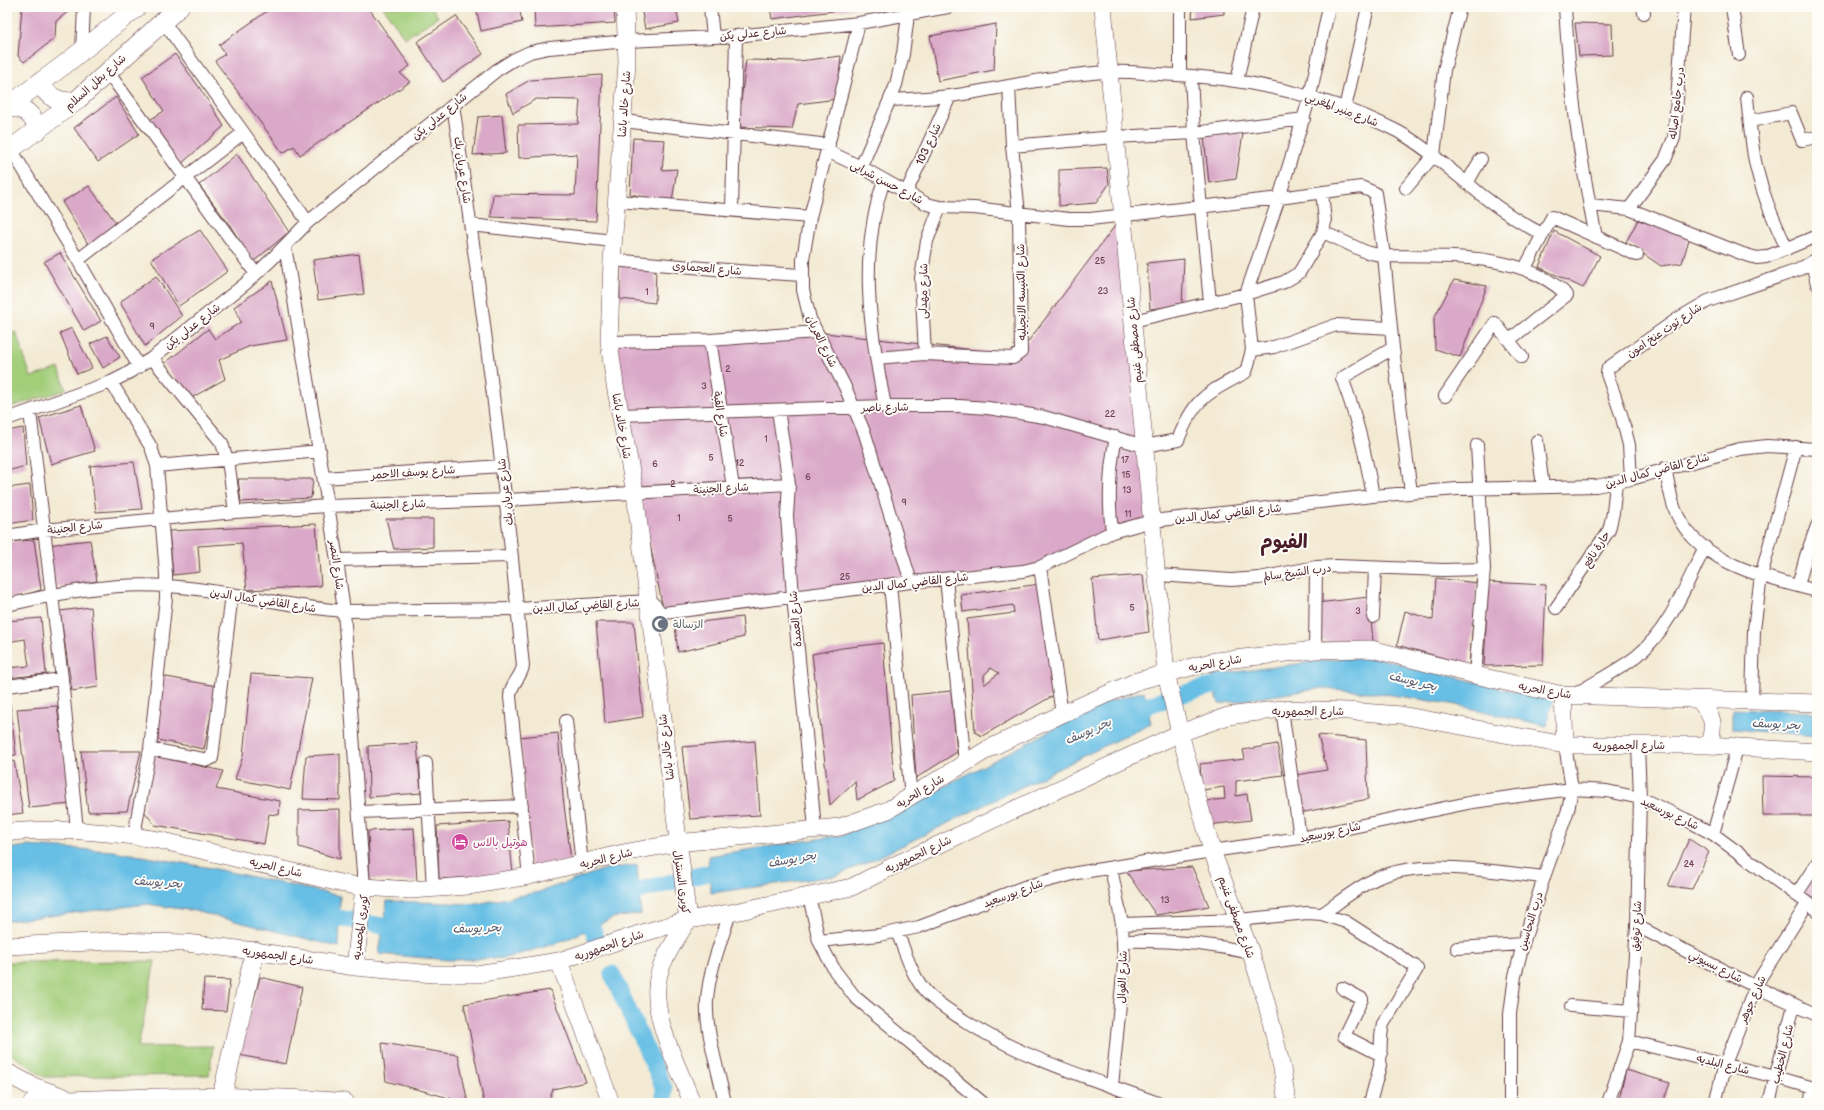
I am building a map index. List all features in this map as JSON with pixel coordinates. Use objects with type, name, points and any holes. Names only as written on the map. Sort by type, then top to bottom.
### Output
[{"type":"main road","points":[[7,108],[137,7]]},
{"type":"main road","name":"شارع بطل السلام","points":[[9,150],[76,101],[178,7]]},
{"type":"main road","points":[[40,82],[44,90],[58,101],[76,101]]},
{"type":"main road","points":[[7,108],[20,109],[29,114],[35,121],[38,130]]},
{"type":"main road","points":[[222,1096],[255,951]]},
{"type":"main road","points":[[7,1072],[33,1087],[71,1100]]},
{"type":"main road","points":[[33,1103],[71,1100],[222,1096],[299,1098],[346,1103]]},
{"type":"street","points":[[82,51],[84,7]]},
{"type":"street","name":"شارع خالد باشا","points":[[625,7],[628,41],[612,260],[609,342],[634,493],[649,601],[677,843]]},
{"type":"street","points":[[710,7],[713,37]]},
{"type":"street","name":"شارع عدلى يكن","points":[[7,419],[111,382],[152,358],[256,274],[308,222],[497,70],[530,52],[549,48],[628,41],[736,36],[860,23],[948,7]]},
{"type":"street","name":"شارع مصطفى غنيم","points":[[1103,7],[1144,446],[1158,575],[1166,673],[1180,733],[1212,851],[1239,920],[1274,1035],[1287,1103]]},
{"type":"street","points":[[1180,7],[1185,75],[1194,133],[1210,303]]},
{"type":"street","points":[[1237,80],[1253,7]]},
{"type":"street","points":[[1144,446],[1178,440],[1191,410],[1205,395],[1246,372],[1252,350],[1246,294],[1304,119],[1329,7]]},
{"type":"street","points":[[1345,108],[1368,7]]},
{"type":"street","points":[[1406,188],[1434,155],[1444,70],[1460,7]]},
{"type":"street","points":[[1565,7],[1570,67],[1596,237]]},
{"type":"street","name":"درب جامع اصاله","points":[[1629,209],[1665,160],[1674,138],[1684,7]]},
{"type":"street","points":[[1732,7],[1739,55]]},
{"type":"street","points":[[861,167],[891,100],[900,70],[908,15]]},
{"type":"street","points":[[162,22],[308,222]]},
{"type":"street","name":"شارع العريان","points":[[860,23],[810,217],[802,275],[805,305],[816,332],[854,407],[873,458],[911,582]]},
{"type":"street","points":[[732,210],[735,135],[736,36]]},
{"type":"street","points":[[107,71],[256,274]]},
{"type":"street","name":"شارع منير المغربي","points":[[891,100],[950,96],[1075,75],[1109,72],[1185,75],[1237,80],[1310,96],[1371,118],[1398,132],[1434,155],[1507,214],[1542,234]]},
{"type":"street","name":"شارع الكنيسه الانجيليه","points":[[876,358],[925,354],[1013,358],[1021,352],[1019,214],[1012,146],[1009,86]]},
{"type":"street","name":"شارع 103","points":[[906,193],[950,96]]},
{"type":"street","points":[[1747,97],[1754,155],[1759,178],[1773,219],[1788,249]]},
{"type":"street","name":"شارع عريان بك","points":[[453,105],[471,225],[507,500],[522,666],[520,675],[511,689],[510,697],[529,876]]},
{"type":"street","points":[[1750,121],[1791,113],[1794,116],[1802,140],[1817,137]]},
{"type":"street","points":[[1012,146],[1115,137],[1194,133],[1304,119]]},
{"type":"street","name":"شارع حسن شرابى","points":[[623,121],[828,148],[927,204],[940,207],[974,208],[1069,219],[1123,215],[1279,198],[1361,187],[1375,193],[1384,256]]},
{"type":"street","points":[[78,260],[243,133]]},
{"type":"street","points":[[9,150],[78,260],[138,367]]},
{"type":"street","points":[[1467,183],[1481,159]]},
{"type":"street","points":[[884,180],[874,214],[869,260],[869,306],[876,358],[885,406]]},
{"type":"street","points":[[1133,321],[1246,294],[1284,282],[1299,272],[1324,232],[1325,222],[1322,192]]},
{"type":"street","points":[[617,201],[810,217]]},
{"type":"street","points":[[1590,205],[1629,209],[1756,258],[1766,257],[1817,236]]},
{"type":"street","name":"شارع مهدلى","points":[[925,354],[921,278],[927,241],[940,207]]},
{"type":"street","points":[[1525,268],[1552,217],[1636,255]]},
{"type":"street","points":[[471,225],[614,241]]},
{"type":"street","points":[[1324,232],[1366,252],[1384,256],[1471,259],[1525,268],[1544,276],[1556,284],[1567,295],[1509,340]]},
{"type":"street","name":"شارع النصر","points":[[285,246],[320,451],[344,611],[364,887]]},
{"type":"street","points":[[1384,256],[1393,348],[1412,493]]},
{"type":"street","name":"شارع العجماوى","points":[[612,260],[802,275]]},
{"type":"street","points":[[1814,261],[1817,284]]},
{"type":"street","name":"شارع توت عنخ امون","points":[[1631,479],[1629,445],[1621,414],[1607,374],[1609,367],[1693,308],[1723,294],[1782,276],[1814,261]]},
{"type":"street","points":[[1445,396],[1495,323],[1522,356]]},
{"type":"street","points":[[1252,350],[1274,347],[1336,326],[1391,328]]},
{"type":"street","points":[[609,342],[710,340],[816,332]]},
{"type":"street","name":"شارع القبة","points":[[710,340],[733,488]]},
{"type":"street","points":[[1373,496],[1363,442],[1354,410],[1342,378],[1393,348]]},
{"type":"street","points":[[152,358],[217,435],[228,459],[235,512]]},
{"type":"street","points":[[111,382],[150,447],[157,466],[167,586],[150,749],[134,835]]},
{"type":"street","name":"شارع ناصر","points":[[620,415],[885,406],[959,406],[1002,410],[1044,417],[1144,446]]},
{"type":"street","name":"شارع العمدة","points":[[778,410],[789,484],[787,516],[793,596],[815,829]]},
{"type":"street","points":[[30,412],[62,679],[76,830]]},
{"type":"street","points":[[1112,532],[1109,509],[1109,485],[1111,462],[1116,437]]},
{"type":"street","points":[[1537,441],[1544,487]]},
{"type":"street","points":[[1475,675],[1484,569],[1477,445]]},
{"type":"street","name":"شارع القاضي كمال الدين","points":[[7,605],[52,595],[95,589],[150,585],[232,594],[318,609],[344,611],[517,609],[649,601],[655,605],[660,612],[664,613],[890,584],[1005,574],[1040,567],[1112,532],[1152,521],[1373,496],[1480,488],[1578,487],[1631,479],[1665,468],[1740,449],[1767,446],[1817,449]]},
{"type":"street","points":[[1752,701],[1754,630],[1761,576],[1796,447]]},
{"type":"street","points":[[157,466],[320,451]]},
{"type":"street","name":"شارع يوسف الاحمر","points":[[324,478],[502,466]]},
{"type":"street","points":[[1665,468],[1675,508],[1686,529],[1705,547],[1727,562],[1761,576],[1817,591]]},
{"type":"street","name":"حارة نافع","points":[[1556,608],[1609,530],[1612,522],[1616,482]]},
{"type":"street","name":"شارع الجنينة","points":[[7,536],[44,530],[235,512],[328,506],[507,500],[789,484]]},
{"type":"street","points":[[1798,586],[1806,556],[1817,526]]},
{"type":"street","points":[[1565,745],[1568,695],[1636,656],[1655,637],[1678,602],[1705,547]]},
{"type":"street","points":[[337,560],[512,556]]},
{"type":"street","name":"درب الشيخ سالم","points":[[1158,575],[1245,580],[1316,567],[1337,566],[1443,570],[1484,569]]},
{"type":"street","points":[[1040,567],[1062,714]]},
{"type":"street","points":[[1314,650],[1316,567]]},
{"type":"street","points":[[1373,616],[1375,568]]},
{"type":"street","points":[[946,579],[965,762]]},
{"type":"street","points":[[890,584],[911,797]]},
{"type":"street","points":[[150,749],[208,760],[212,758],[232,594]]},
{"type":"street","name":"شارع الحريه","points":[[7,832],[76,830],[134,835],[340,883],[364,887],[433,889],[529,876],[623,853],[677,843],[840,827],[888,810],[965,762],[1062,714],[1137,681],[1215,661],[1314,650],[1372,649],[1475,675],[1568,695],[1817,703]]},
{"type":"street","points":[[7,686],[62,679]]},
{"type":"street","points":[[1699,700],[1712,719],[1712,732],[1709,745]]},
{"type":"street","points":[[1282,709],[1300,838]]},
{"type":"street","name":"شارع الجمهوريه","points":[[8,946],[113,941],[186,943],[255,951],[355,967],[433,974],[477,974],[559,961],[636,935],[688,920],[730,913],[852,887],[897,864],[1180,733],[1228,716],[1282,709],[1348,711],[1401,715],[1565,745],[1709,745],[1817,752]]},
{"type":"street","points":[[566,721],[582,864]]},
{"type":"street","name":"درب النحاسين","points":[[1510,1103],[1511,1008],[1515,976],[1523,944],[1544,877],[1568,810],[1572,789],[1565,745]]},
{"type":"street","name":"شارع توفيق","points":[[1608,1103],[1629,1041],[1637,926],[1640,798],[1638,745]]},
{"type":"street","points":[[1713,834],[1737,748]]},
{"type":"street","points":[[426,763],[433,889]]},
{"type":"street","name":"شارع بورسعيد","points":[[820,941],[898,932],[939,920],[1024,887],[1051,879],[1212,851],[1300,838],[1473,802],[1572,789],[1607,791],[1640,798],[1685,819],[1713,834],[1812,907]]},
{"type":"street","points":[[359,812],[522,806]]},
{"type":"street","name":"كوبرى السنترال","points":[[677,843],[688,920]]},
{"type":"street","points":[[1796,896],[1817,863]]},
{"type":"street","points":[[1322,914],[1372,880],[1393,872],[1412,868],[1442,867],[1544,877]]},
{"type":"street","name":"شارع الفوال","points":[[1111,868],[1124,941],[1124,986],[1112,1086]]},
{"type":"street","name":"كوبرى المحمديه","points":[[355,967],[364,887]]},
{"type":"street","points":[[809,896],[820,941],[835,971],[855,996],[983,1103]]},
{"type":"street","name":"شارع جوهر","points":[[1715,1103],[1725,1064],[1756,987],[1812,907]]},
{"type":"street","points":[[725,1103],[708,1024],[707,1001],[709,985],[730,913]]},
{"type":"street","points":[[1122,924],[1239,920],[1307,913],[1322,914],[1346,922],[1417,968],[1383,1024],[1380,1066],[1370,1103]]},
{"type":"street","points":[[688,920],[659,974],[656,991],[662,1026],[692,1103]]},
{"type":"street","name":"شارع بسيوني","points":[[1637,926],[1756,987],[1817,1015]]},
{"type":"street","points":[[898,932],[916,978],[928,994],[950,1012],[978,1030],[1012,1046],[1158,1103]]},
{"type":"street","points":[[1124,941],[1188,942],[1250,953]]},
{"type":"street","points":[[1457,948],[1523,944]]},
{"type":"street","points":[[559,961],[611,1103]]},
{"type":"street","points":[[1342,988],[1362,999],[1344,1036],[1381,1055]]},
{"type":"street","name":"شارع الخطيب","points":[[1769,1103],[1794,1005]]},
{"type":"street","points":[[1571,1006],[1631,1011]]},
{"type":"street","name":"شارع البلديه","points":[[1629,1041],[1776,1077],[1815,1089]]},
{"type":"street","points":[[1810,1103],[1815,1089]]},
{"type":"green space","points":[[383,7],[432,7],[438,17],[405,38]]},
{"type":"green space","points":[[16,332],[31,377],[59,368],[66,390],[7,408],[7,335]]},
{"type":"green space","points":[[155,961],[138,1047],[213,1046],[209,1075],[44,1077],[7,1051],[7,962]]},
{"type":"water","points":[[1343,658],[1377,658],[1553,701],[1547,726],[1457,705],[1379,693],[1323,688],[1219,704],[1213,685],[1213,675]]},
{"type":"water","points":[[1144,691],[1151,723],[873,860],[835,876],[711,893],[708,856],[843,835],[911,804],[1101,704]]},
{"type":"water","points":[[1733,709],[1817,712],[1817,736],[1733,729]]},
{"type":"water","points":[[27,846],[113,851],[211,868],[340,896],[339,947],[195,911],[147,904],[7,921],[7,849]]},
{"type":"water","points":[[637,865],[641,914],[613,918],[561,942],[505,958],[449,960],[379,954],[387,901],[476,904],[539,892],[605,869]]},
{"type":"building","points":[[22,7],[74,7],[56,21],[55,38],[24,62],[18,56]]},
{"type":"building","points":[[273,7],[368,7],[410,66],[400,73],[410,82],[300,155],[294,146],[283,153],[215,61],[225,54],[219,45]]},
{"type":"building","points":[[476,7],[519,7],[522,22],[481,31]]},
{"type":"building","points":[[534,7],[614,7],[615,23],[535,28]]},
{"type":"building","points":[[641,7],[676,7],[679,23],[645,29]]},
{"type":"building","points":[[770,7],[855,7],[856,8],[772,19]]},
{"type":"building","points":[[1193,7],[1224,7],[1224,14],[1192,18]]},
{"type":"building","points":[[456,16],[483,54],[443,82],[417,42]]},
{"type":"building","points":[[1575,23],[1612,24],[1613,55],[1579,56]]},
{"type":"building","points":[[996,24],[994,70],[938,81],[930,36]]},
{"type":"building","points":[[175,54],[199,87],[224,126],[180,165],[148,121],[164,111],[142,77]]},
{"type":"building","points":[[841,56],[837,99],[798,104],[792,129],[738,127],[746,60],[799,61]]},
{"type":"building","points":[[602,75],[596,221],[491,217],[493,194],[575,195],[577,154],[519,158],[518,125],[578,124],[580,100],[536,99],[513,113],[506,94],[530,80]]},
{"type":"building","points":[[116,97],[139,134],[98,162],[74,128]]},
{"type":"building","points":[[502,115],[506,153],[473,155],[478,117]]},
{"type":"building","points":[[1243,133],[1236,179],[1209,183],[1204,136]]},
{"type":"building","points":[[633,138],[665,140],[662,170],[677,169],[672,202],[630,194]]},
{"type":"building","points":[[237,154],[289,232],[253,262],[229,224],[199,185]]},
{"type":"building","points":[[1107,168],[1109,184],[1096,203],[1059,206],[1059,170]]},
{"type":"building","points":[[89,186],[117,224],[90,247],[62,202]]},
{"type":"building","points":[[1123,215],[1152,521],[1040,567],[664,613],[609,342],[816,332],[1018,355]]},
{"type":"building","points":[[1638,220],[1690,236],[1682,263],[1661,266],[1626,242]]},
{"type":"building","points":[[200,230],[228,271],[179,306],[151,259]]},
{"type":"building","points":[[1554,231],[1600,256],[1583,288],[1539,267]]},
{"type":"building","points":[[60,253],[101,321],[84,331],[44,262]]},
{"type":"building","points":[[359,254],[364,294],[318,300],[313,260]]},
{"type":"building","points":[[1184,259],[1182,305],[1150,309],[1147,263]]},
{"type":"building","points":[[620,261],[656,267],[655,303],[620,299]]},
{"type":"building","points":[[156,276],[182,316],[145,346],[120,302]]},
{"type":"building","points":[[1454,280],[1487,286],[1460,357],[1435,349],[1434,318]]},
{"type":"building","points":[[272,281],[287,340],[250,346],[219,360],[225,379],[191,398],[164,364],[208,329],[215,339],[241,322],[234,307]]},
{"type":"building","points":[[72,328],[92,368],[77,374],[60,333]]},
{"type":"building","points":[[107,336],[120,357],[103,368],[90,344]]},
{"type":"building","points":[[81,405],[95,451],[51,464],[39,418]]},
{"type":"building","points":[[23,428],[26,466],[7,471],[7,431]]},
{"type":"building","points":[[134,462],[142,509],[96,512],[90,466]]},
{"type":"building","points":[[238,479],[313,479],[311,498],[241,502]]},
{"type":"building","points":[[30,485],[33,520],[7,524],[7,488]]},
{"type":"building","points":[[386,519],[433,519],[433,547],[394,549]]},
{"type":"building","points":[[316,524],[321,586],[247,590],[242,543],[198,546],[200,572],[173,575],[169,531]]},
{"type":"building","points":[[34,540],[41,590],[7,600],[7,542]]},
{"type":"building","points":[[90,540],[97,581],[56,588],[47,545]]},
{"type":"building","points":[[1143,575],[1149,632],[1098,640],[1092,579]]},
{"type":"building","points":[[1436,578],[1477,583],[1469,665],[1397,645],[1405,611],[1433,620]]},
{"type":"building","points":[[1488,582],[1546,585],[1543,665],[1484,666]]},
{"type":"building","points":[[1040,584],[1056,694],[982,736],[975,732],[967,619],[1014,613],[1013,605],[963,612],[961,595]],"holes":[[[991,668],[999,673],[984,685],[984,675]]]},
{"type":"building","points":[[1369,597],[1373,642],[1321,641],[1317,603]]},
{"type":"building","points":[[91,607],[98,687],[72,691],[60,611]]},
{"type":"building","points":[[742,617],[744,637],[678,652],[675,625]]},
{"type":"building","points":[[41,618],[46,674],[7,678],[7,668],[29,666],[25,639],[7,642],[7,621]]},
{"type":"building","points":[[596,622],[634,622],[643,717],[605,723]]},
{"type":"building","points":[[883,643],[894,781],[857,800],[855,781],[830,805],[812,654],[842,648]]},
{"type":"building","points":[[251,674],[312,678],[290,790],[235,779],[243,756]]},
{"type":"building","points":[[161,676],[217,686],[204,749],[158,740]]},
{"type":"building","points":[[951,691],[957,752],[916,778],[911,695]]},
{"type":"building","points":[[10,704],[16,755],[7,756],[7,705]]},
{"type":"building","points":[[57,706],[71,804],[29,808],[17,709]]},
{"type":"building","points":[[558,733],[563,797],[571,860],[531,867],[520,737]]},
{"type":"building","points":[[1318,735],[1366,740],[1368,799],[1300,813],[1296,775],[1327,770]]},
{"type":"building","points":[[755,741],[760,815],[690,819],[682,747]]},
{"type":"building","points":[[417,743],[421,793],[369,797],[368,746]]},
{"type":"building","points":[[1277,744],[1283,775],[1236,781],[1236,796],[1247,794],[1251,820],[1208,825],[1206,801],[1225,799],[1224,787],[1202,790],[1200,764],[1245,759],[1243,750]]},
{"type":"building","points":[[81,751],[141,751],[127,811],[88,812]]},
{"type":"building","points":[[340,754],[340,800],[303,799],[306,756]]},
{"type":"building","points":[[154,756],[223,771],[216,789],[280,801],[279,815],[269,814],[264,844],[155,825],[143,810]]},
{"type":"building","points":[[14,761],[23,813],[7,815],[7,762]]},
{"type":"building","points":[[1762,776],[1817,777],[1817,816],[1763,816]]},
{"type":"building","points":[[340,809],[340,859],[299,847],[299,810]]},
{"type":"building","points":[[508,821],[513,875],[439,879],[437,826]]},
{"type":"building","points":[[414,828],[417,882],[370,879],[368,831]]},
{"type":"building","points":[[1689,839],[1709,852],[1692,889],[1668,886]]},
{"type":"building","points":[[1192,867],[1209,906],[1156,915],[1126,871]]},
{"type":"building","points":[[1817,871],[1817,902],[1804,893]]},
{"type":"building","points":[[260,977],[302,987],[286,1064],[239,1055]]},
{"type":"building","points":[[204,979],[230,980],[226,1011],[202,1010]]},
{"type":"building","points":[[550,990],[586,1082],[553,1089],[548,1103],[484,1103],[464,1004]]},
{"type":"building","points":[[382,1043],[458,1055],[468,1103],[386,1081]]},
{"type":"building","points":[[1626,1070],[1670,1083],[1663,1103],[1618,1103]]},
{"type":"waterway","name":"بحر يوسف","points":[[1127,714],[1180,695],[1207,687],[1235,682]]},
{"type":"waterway","name":"بحر يوسف","points":[[617,896],[716,871],[731,869]]},
{"type":"waterway","points":[[584,906],[598,943]]},
{"type":"waterway","name":"بحر يوسف","points":[[317,914],[405,930]]},
{"type":"waterway","points":[[612,974],[664,1088],[664,1103]]},
{"type":"place","name":"الرسالة","points":[[660,624]]},
{"type":"place","name":"هوتيل بالاس","points":[[460,842]]},
{"type":"district","name":"الفيوم","points":[[1284,541]]}]
